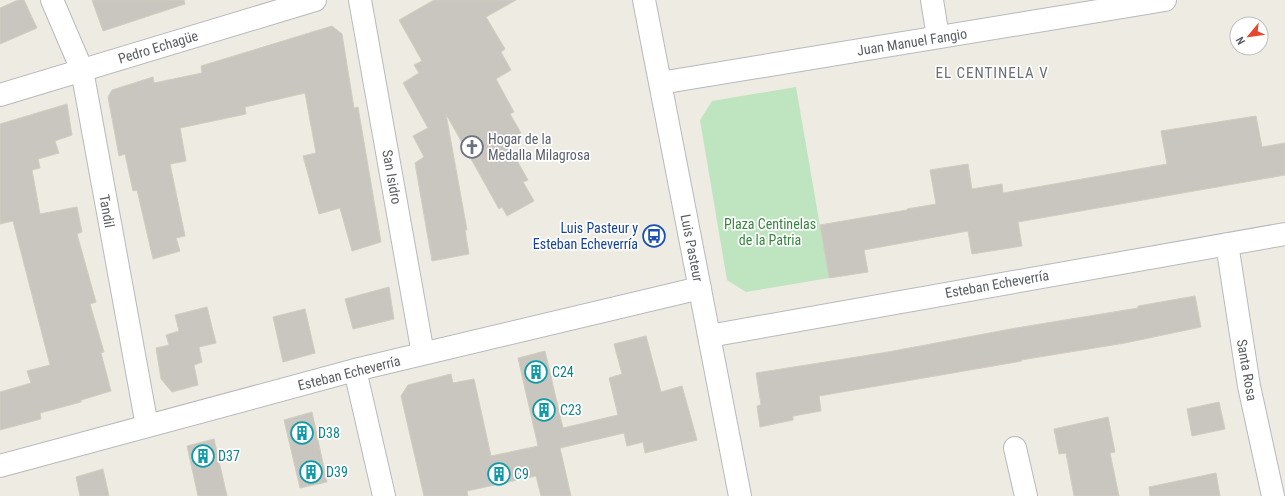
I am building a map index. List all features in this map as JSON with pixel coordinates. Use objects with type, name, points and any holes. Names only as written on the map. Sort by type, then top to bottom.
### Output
[{"type":"street","name":"Tandil","points":[[52,0],[82,70],[147,426]]},
{"type":"street","name":"Pedro Echagüe","points":[[0,95],[315,0]]},
{"type":"street","name":"San Isidro","points":[[360,0],[423,354]]},
{"type":"street","name":"Luis Pasteur","points":[[644,0],[740,496]]},
{"type":"street","points":[[932,0],[938,37]]},
{"type":"street","name":"Juan Manuel Fangio","points":[[660,83],[1165,0]]},
{"type":"street","name":"Esteban Echeverría","points":[[709,336],[1285,234]]},
{"type":"street","name":"Santa Rosa","points":[[1226,244],[1249,386],[1273,496]]},
{"type":"street","name":"Esteban Echeverría","points":[[0,466],[355,370],[700,288]]},
{"type":"street","points":[[355,370],[384,496]]},
{"type":"street","points":[[1015,448],[1026,496]]},
{"type":"green space","name":"Plaza Centinelas de la Patria","points":[[796,87],[829,278],[746,292],[727,280],[700,120],[712,101]]},
{"type":"building","points":[[18,0],[24,0],[37,28],[0,44],[0,8]]},
{"type":"building","points":[[92,0],[184,0],[185,4],[103,31]]},
{"type":"building","points":[[434,0],[516,0],[486,17],[505,49],[501,52],[511,70],[496,79],[514,112],[510,114],[521,133],[506,141],[528,180],[523,182],[534,201],[507,216],[502,207],[499,209],[446,114],[467,230],[465,230],[469,254],[432,261],[415,163],[424,157],[413,136],[428,128],[403,83],[419,73],[414,65],[422,61],[399,20]]},
{"type":"building","points":[[332,26],[342,34],[354,108],[358,107],[381,242],[352,251],[340,208],[319,214],[303,156],[316,153],[305,93],[245,107],[246,114],[180,128],[186,161],[170,164],[185,236],[176,238],[180,251],[153,259],[137,190],[133,191],[125,154],[119,156],[108,97],[112,90],[153,77],[154,83],[202,73],[201,66]]},
{"type":"building","points":[[67,104],[72,135],[55,141],[59,153],[38,159],[40,168],[32,170],[40,214],[77,207],[82,232],[77,234],[96,302],[90,304],[104,352],[101,353],[111,391],[81,400],[81,402],[40,413],[41,419],[0,430],[0,392],[31,383],[27,371],[50,365],[13,221],[0,224],[0,124]]},
{"type":"building","points":[[1256,116],[1262,147],[1285,143],[1285,175],[1018,222],[1022,246],[972,254],[968,231],[864,250],[868,272],[829,278],[820,225],[936,204],[930,170],[968,164],[972,189],[1002,184],[1003,193],[1167,164],[1161,131]]},
{"type":"building","points":[[389,287],[394,319],[353,329],[345,299]]},
{"type":"building","points":[[1195,296],[1201,327],[1125,343],[819,396],[821,411],[793,416],[793,420],[760,427],[757,406],[761,405],[756,373],[888,352],[1016,328],[1138,308],[1138,306]]},
{"type":"building","points":[[207,307],[216,343],[199,347],[202,362],[194,365],[198,385],[172,392],[161,379],[156,348],[169,345],[166,335],[179,331],[175,315]]},
{"type":"building","points":[[305,309],[315,353],[283,362],[273,317]]},
{"type":"building","points":[[646,336],[661,392],[682,386],[697,440],[645,453],[643,442],[627,446],[624,433],[560,448],[571,496],[541,496],[536,476],[467,491],[468,496],[424,496],[401,396],[408,385],[451,374],[453,383],[474,379],[491,456],[538,446],[518,358],[545,351],[563,428],[618,415],[609,378],[622,374],[614,344]]},
{"type":"building","points":[[1219,402],[1225,429],[1192,436],[1187,409]]},
{"type":"building","points":[[312,412],[327,482],[300,488],[284,420]]},
{"type":"building","points":[[1108,417],[1115,452],[1110,453],[1119,496],[1074,496],[1066,453],[1059,454],[1054,429]]},
{"type":"building","name":"D37","points":[[214,439],[227,496],[198,496],[187,446]]},
{"type":"building","points":[[103,469],[109,496],[80,496],[76,477]]},
{"type":"building","points":[[1216,473],[1220,496],[1150,496],[1149,487]]},
{"type":"place","name":"Hogar de la Medalla Milagrosa","points":[[472,147]]},
{"type":"place","name":"Luis Pasteur y Esteban Echeverría","points":[[654,236]]},
{"type":"place","name":"C24","points":[[536,372]]},
{"type":"place","name":"C23","points":[[544,410]]},
{"type":"place","name":"D38","points":[[302,433]]},
{"type":"place","name":"D37","points":[[203,456]]},
{"type":"place","name":"D39","points":[[311,472]]},
{"type":"place","name":"C9","points":[[499,474]]},
{"type":"district","name":"EL CENTINELA V","points":[[992,73]]}]
